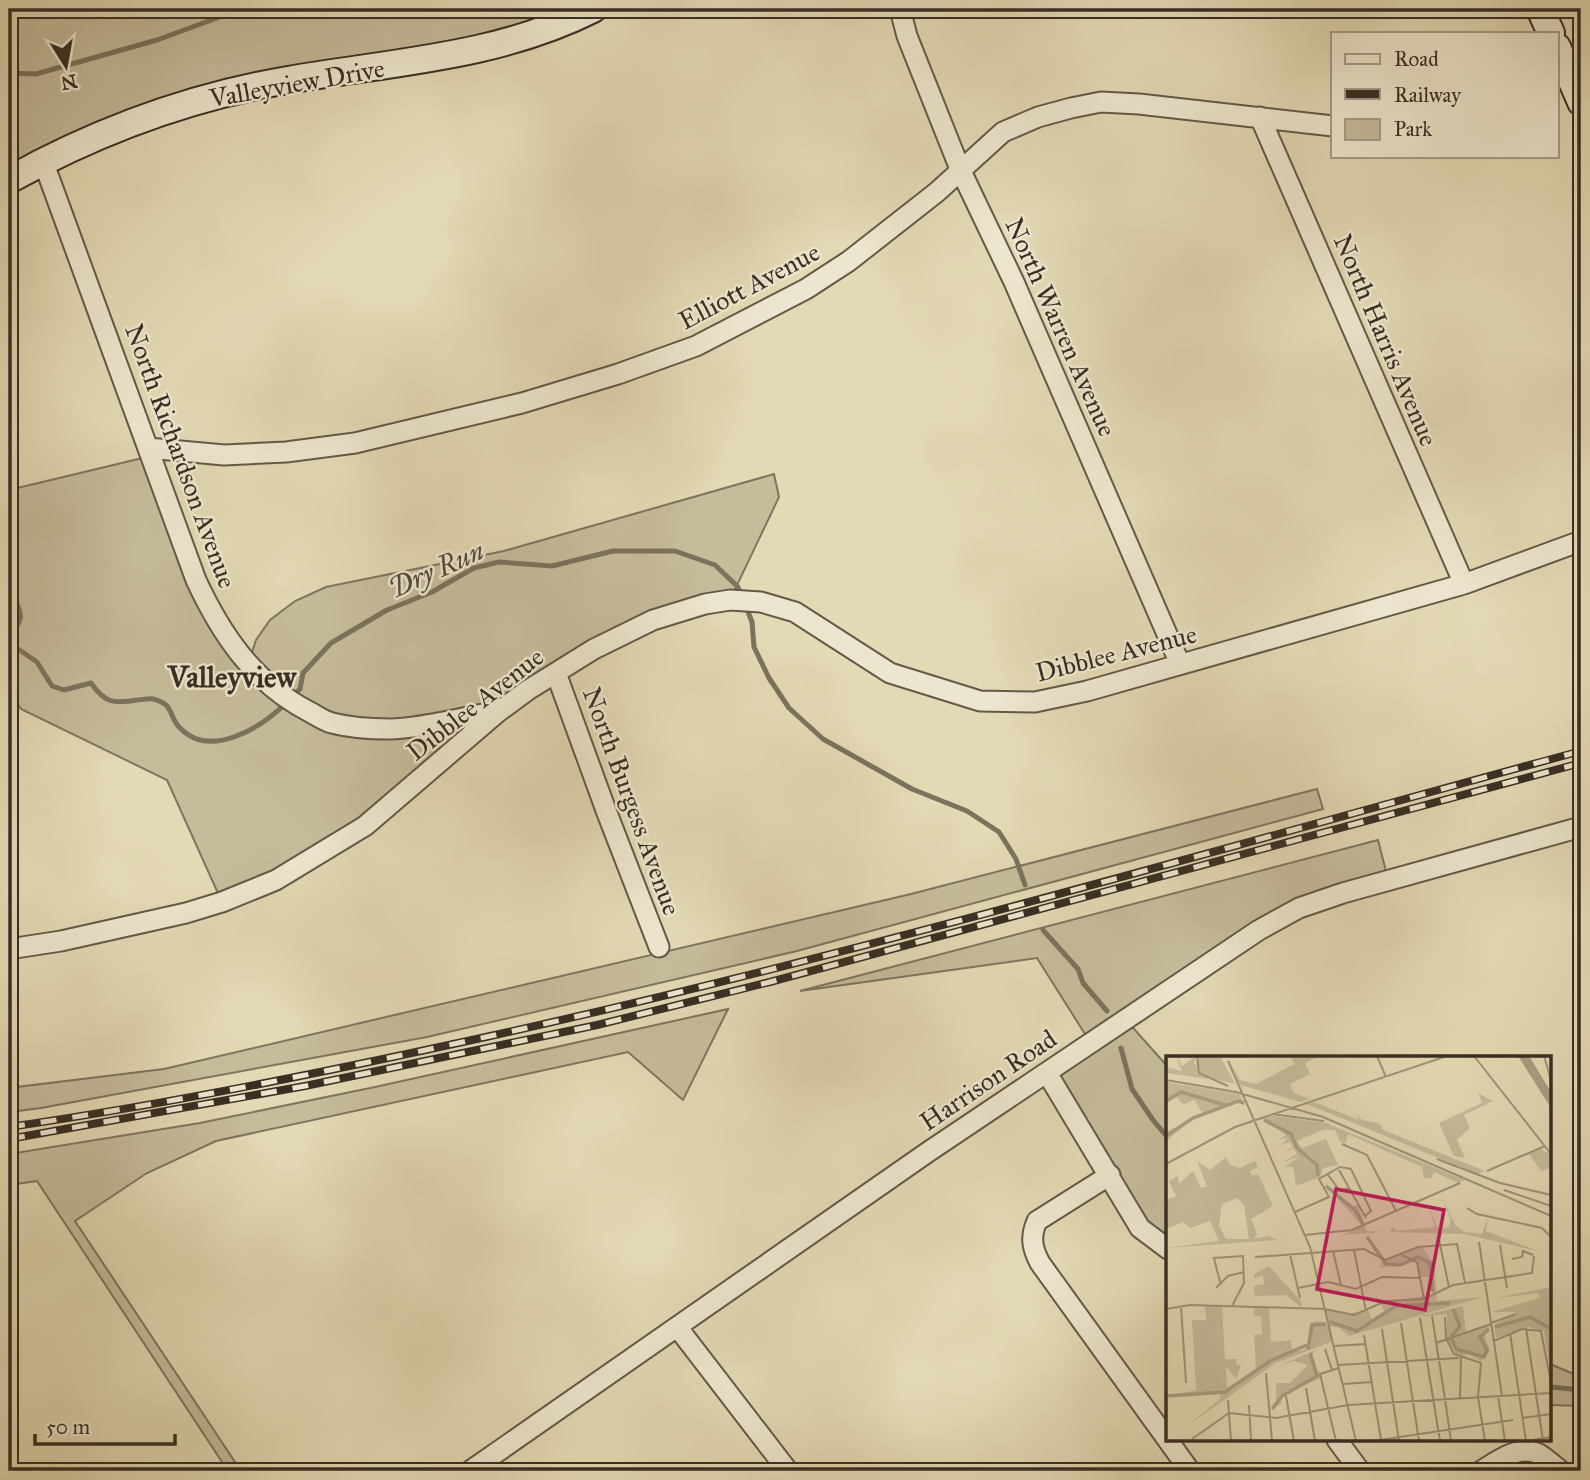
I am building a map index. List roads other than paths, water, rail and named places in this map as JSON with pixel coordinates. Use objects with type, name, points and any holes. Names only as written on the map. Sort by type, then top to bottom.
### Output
[{"type":"street","name":"Valleyview Drive","points":[[9,180],[43,161],[139,119],[214,96],[288,80],[398,65],[484,48],[544,31],[593,9]]},
{"type":"street","name":"North Warren Avenue","points":[[900,9],[907,36],[960,169],[1014,282],[1180,664]]},
{"type":"street","points":[[1540,9],[1551,32]]},
{"type":"street","points":[[1558,50],[1572,85]]},
{"type":"street","name":"Elliott Avenue","points":[[148,448],[224,455],[316,449],[355,443],[522,402],[618,374],[696,346],[755,318],[849,261],[937,192],[1003,132],[1038,117],[1101,102],[1331,126]]},
{"type":"street","name":"North Harris Avenue","points":[[1260,117],[1464,584]]},
{"type":"street","name":"North Richardson Avenue","points":[[43,161],[196,580],[210,609],[247,665],[291,701],[331,723],[370,728],[419,726],[498,712]]},
{"type":"street","name":"Dibblee Avenue","points":[[9,949],[61,941],[186,913],[276,880],[365,826],[498,712],[556,673],[594,649],[653,620],[705,604],[730,600],[761,602],[795,612],[890,673],[980,701],[1035,702],[1087,691],[1464,584],[1581,541]]},
{"type":"street","name":"North Burgess Avenue","points":[[556,673],[659,947]]},
{"type":"street","name":"Harrison Road","points":[[470,1471],[928,1152],[1219,955],[1299,908],[1388,879],[1581,827]]},
{"type":"street","points":[[1047,1073],[1140,1228],[1166,1248]]},
{"type":"street","points":[[1110,1175],[1037,1221],[1032,1232],[1033,1248],[1040,1263],[1166,1438]]},
{"type":"street","points":[[678,1328],[788,1471]]},
{"type":"street","points":[[1169,1442],[1190,1471]]},
{"type":"street","points":[[1338,1442],[1360,1471]]},
{"type":"street","points":[[1482,1471],[1506,1456],[1531,1452],[1539,1454],[1561,1471]]},
{"type":"waterway","points":[[9,73],[36,74],[157,40],[236,9]]},
{"type":"waterway","name":"Dry Run","points":[[293,696],[300,689],[303,673],[331,643],[387,610],[432,592],[474,568],[499,562],[552,566],[613,551],[675,551],[715,565],[738,587],[742,598]]},
{"type":"waterway","name":"Dry Run","points":[[9,564],[11,589],[20,613],[19,622],[11,633],[15,647],[37,662],[52,686],[64,690],[91,683],[101,695],[110,700],[160,701],[165,704],[181,729],[193,737],[207,741],[221,740],[250,730],[286,703]]},
{"type":"waterway","name":"Dry Run","points":[[746,607],[752,622],[754,647],[769,678],[789,708],[823,739],[912,789],[967,811],[999,832],[1016,859],[1025,885]]},
{"type":"waterway","name":"Dry Run","points":[[1043,930],[1078,969],[1083,983],[1107,1011]]},
{"type":"waterway","name":"Dry Run","points":[[1121,1048],[1132,1089],[1166,1136]]},
{"type":"waterway","name":"Dry Run","points":[[1552,1387],[1572,1389],[1581,1396]]},
{"type":"railway","points":[[9,1127],[319,1072],[640,1002],[1044,898],[1581,751]]},
{"type":"railway","points":[[9,1139],[305,1086],[597,1025],[770,982],[1581,763]]},
{"type":"district","name":"Valleyview","points":[[232,677]]}]
